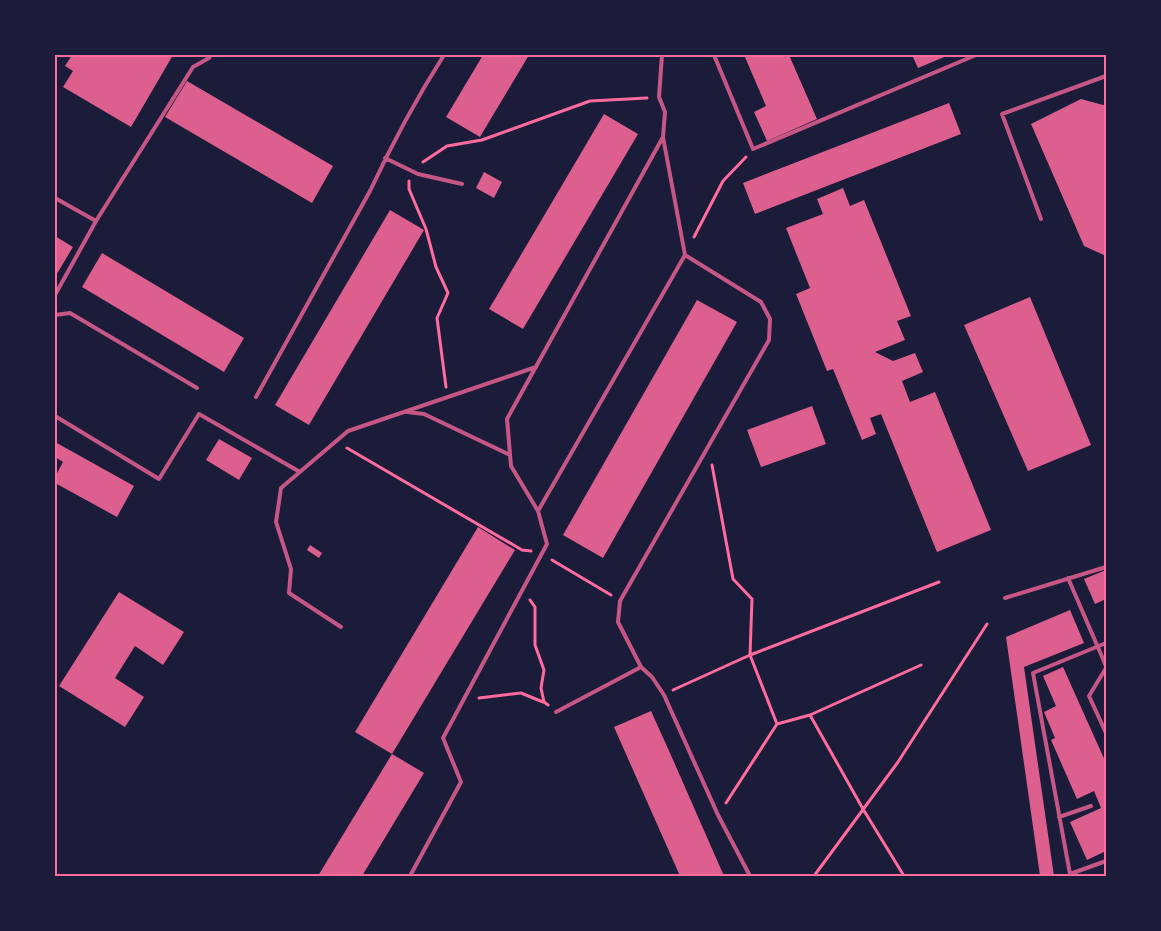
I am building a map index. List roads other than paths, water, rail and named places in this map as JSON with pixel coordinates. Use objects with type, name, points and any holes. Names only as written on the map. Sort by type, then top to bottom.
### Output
[{"type":"lane","points":[[55,295],[96,221],[193,67],[210,58],[211,55]]},
{"type":"lane","points":[[256,397],[370,191],[417,98],[444,55]]},
{"type":"lane","points":[[538,511],[684,255],[663,138],[665,112],[659,97],[662,55]]},
{"type":"lane","points":[[714,55],[753,149],[976,55]]},
{"type":"lane","points":[[1041,219],[1002,114],[1106,76]]},
{"type":"lane","points":[[410,876],[461,782],[443,738],[548,544],[538,511],[511,466],[507,419],[663,138]]},
{"type":"lane","points":[[385,158],[418,174],[462,184]]},
{"type":"lane","points":[[55,198],[96,221]]},
{"type":"lane","points":[[684,255],[761,302],[770,319],[769,340],[620,601],[618,622],[641,667],[652,677],[664,695],[718,815],[750,876]]},
{"type":"lane","points":[[55,315],[70,313],[197,388]]},
{"type":"lane","points":[[341,627],[289,593],[291,569],[276,522],[281,488],[348,431],[536,367]]},
{"type":"lane","points":[[405,412],[424,414],[510,455]]},
{"type":"lane","points":[[55,416],[159,480],[199,414],[300,472]]},
{"type":"lane","points":[[1005,598],[1106,567]]},
{"type":"lane","points":[[1068,578],[1106,667],[1089,696],[1106,733]]},
{"type":"lane","points":[[1106,643],[1033,673],[1070,874],[1106,861]]},
{"type":"lane","points":[[556,712],[641,667]]},
{"type":"lane","points":[[1060,816],[1091,806]]}]
